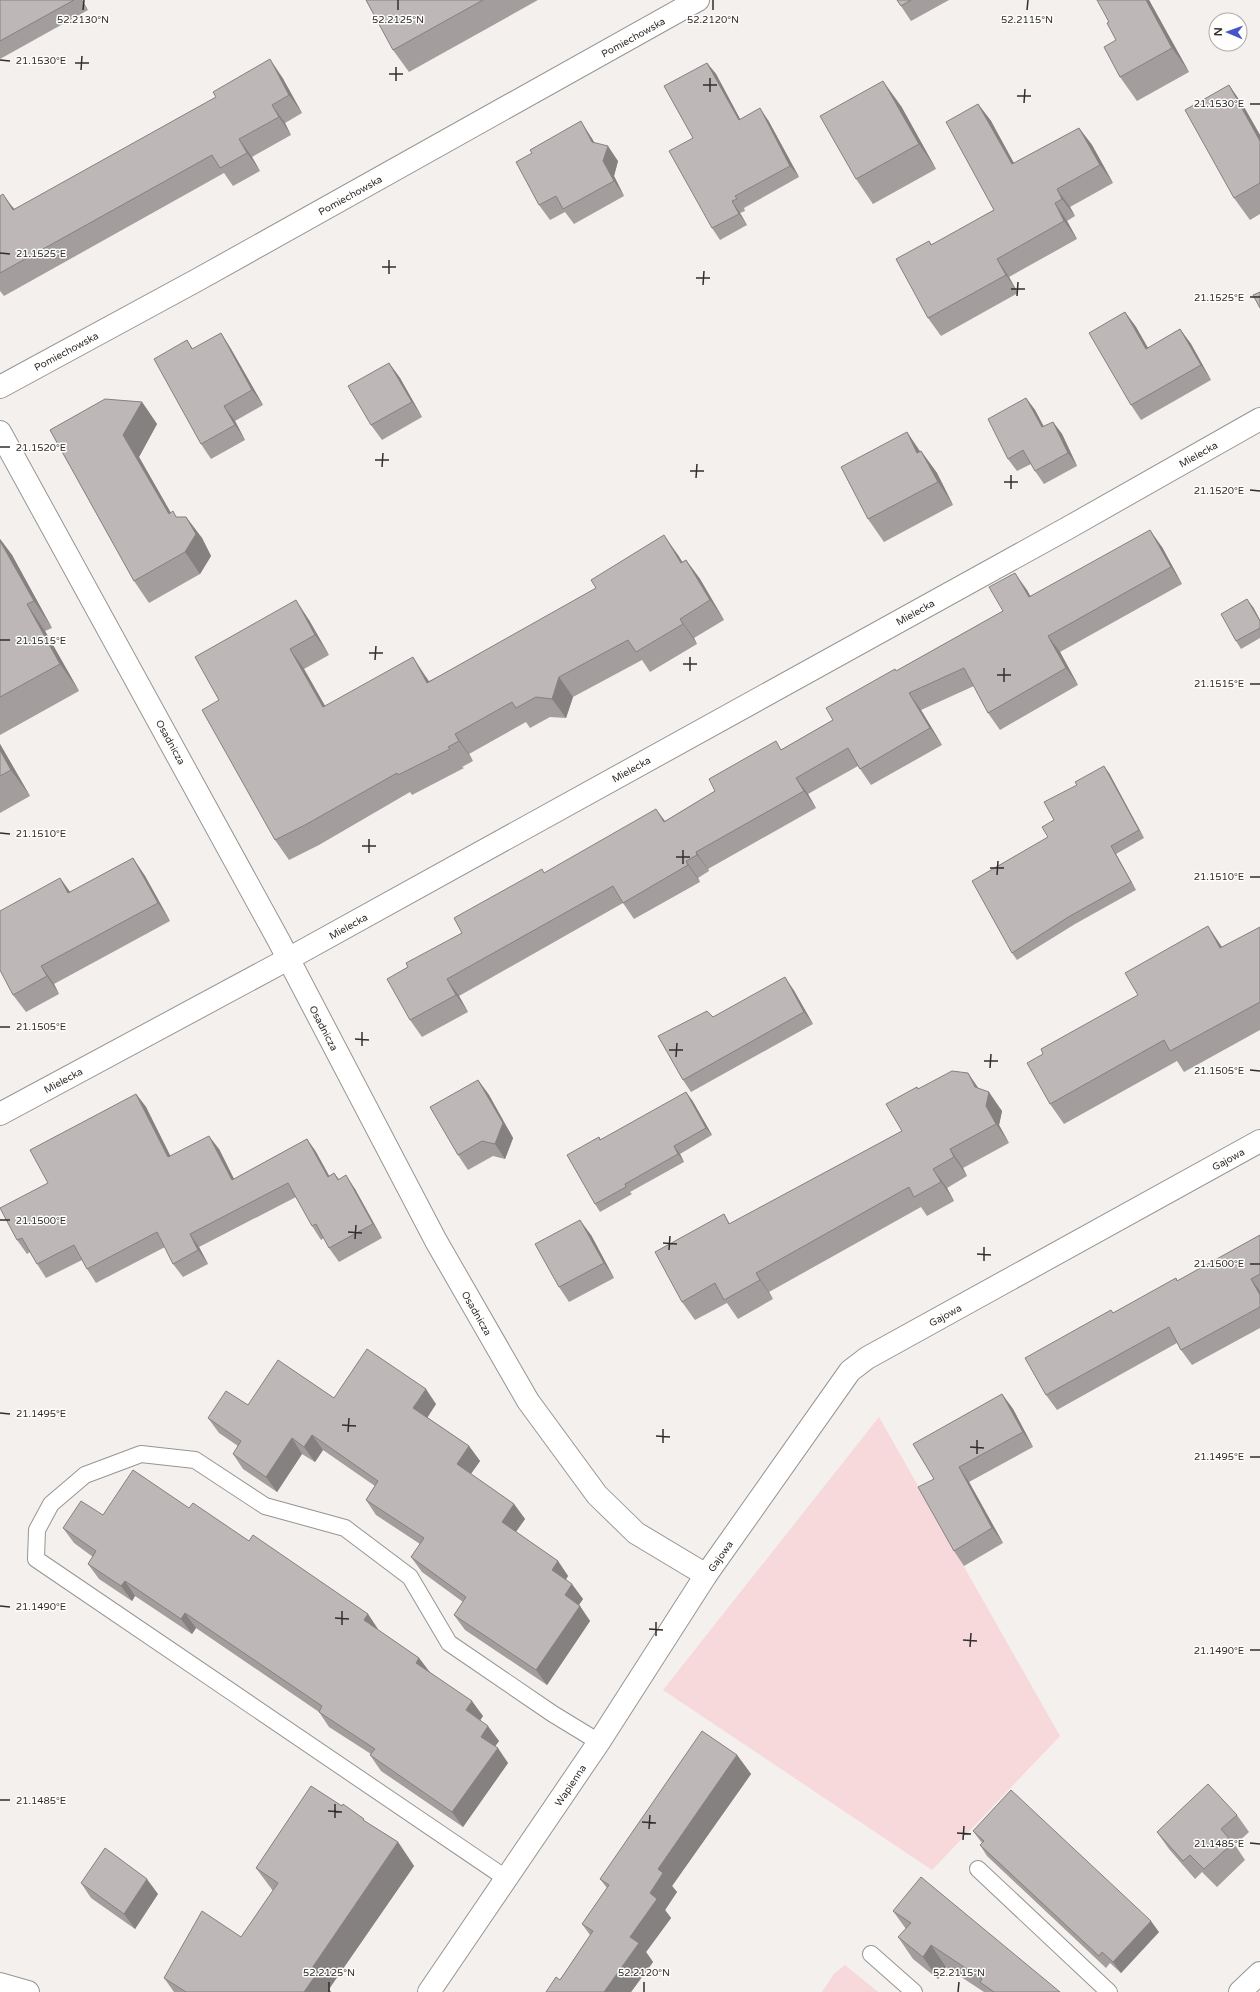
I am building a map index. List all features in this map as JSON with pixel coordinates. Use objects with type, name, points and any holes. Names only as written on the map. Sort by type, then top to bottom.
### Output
[{"type":"street","name":"Pomiechowska","points":[[0,387],[199,279],[698,0]]},
{"type":"street","name":"Mielecka","points":[[0,1114],[288,959],[1059,533],[1260,419]]},
{"type":"street","name":"Osadnicza","points":[[0,432],[288,959],[436,1241],[528,1401],[597,1495],[636,1533],[706,1576]]},
{"type":"street","name":"Gajowa","points":[[706,1576],[850,1371],[867,1358],[1260,1141]]},
{"type":"street","name":"Wapienna","points":[[430,1992],[599,1742],[706,1576]]},
{"type":"street","points":[[1240,1992],[1260,1973]]},
{"type":"street","points":[[0,1984],[28,1992]]},
{"type":"lane","points":[[506,1879],[36,1559],[37,1530],[51,1504],[85,1475],[141,1454],[195,1460],[265,1506],[345,1528],[410,1577],[449,1643],[553,1714],[599,1742]]},
{"type":"lane","points":[[978,1869],[1109,1992]]},
{"type":"lane","points":[[871,1954],[914,1992]]},
{"type":"shaded area","points":[[879,1417],[1060,1736],[932,1870],[663,1690]]},
{"type":"shaded area","points":[[845,1965],[878,1992],[822,1992],[834,1974]]},
{"type":"building","points":[[0,0],[74,0],[0,41]]},
{"type":"building","points":[[366,0],[483,0],[393,50]]},
{"type":"building","points":[[897,0],[911,0],[901,6]]},
{"type":"building","points":[[1097,0],[1146,0],[1172,48],[1120,77],[1104,47],[1116,40],[1107,23],[1109,22]]},
{"type":"building","points":[[270,59],[289,95],[272,105],[279,117],[239,139],[247,153],[220,168],[212,155],[0,273],[0,196],[3,194],[13,210],[216,97],[213,92]]},
{"type":"building","points":[[707,63],[739,120],[760,108],[790,166],[735,196],[737,199],[732,201],[739,214],[712,228],[669,151],[693,138],[664,86]]},
{"type":"building","points":[[883,81],[919,144],[856,179],[820,116]]},
{"type":"building","points":[[1229,85],[1260,141],[1260,183],[1234,198],[1185,110]]},
{"type":"building","points":[[978,104],[1012,164],[1079,128],[1100,165],[1057,189],[1062,199],[1055,203],[1064,221],[997,259],[1006,275],[928,318],[896,259],[929,241],[931,245],[994,210],[946,122]]},
{"type":"building","points":[[581,121],[592,142],[608,146],[603,161],[614,181],[563,209],[556,196],[539,205],[516,162],[532,153],[530,150]]},
{"type":"building","points":[[1260,292],[1260,308],[1253,295]]},
{"type":"building","points":[[1125,312],[1146,349],[1180,329],[1201,365],[1131,405],[1089,333]]},
{"type":"building","points":[[221,333],[252,390],[224,406],[235,425],[201,444],[154,359],[187,340],[192,349]]},
{"type":"building","points":[[389,363],[412,402],[371,425],[348,386]]},
{"type":"building","points":[[1026,398],[1042,427],[1053,422],[1068,453],[1035,471],[1023,450],[1008,459],[988,419]]},
{"type":"building","points":[[105,399],[142,402],[123,435],[169,514],[173,511],[176,517],[186,517],[196,534],[185,552],[134,581],[50,430]]},
{"type":"building","points":[[907,432],[917,453],[921,451],[938,482],[868,519],[841,467]]},
{"type":"building","points":[[1150,530],[1171,567],[1048,636],[1066,668],[988,713],[964,668],[909,693],[930,728],[860,769],[848,748],[796,778],[804,791],[696,852],[697,855],[686,861],[688,865],[623,903],[613,886],[447,979],[456,995],[410,1020],[387,979],[408,967],[406,963],[462,933],[454,918],[542,869],[544,873],[656,809],[664,822],[715,791],[709,779],[776,741],[781,750],[833,720],[826,708],[1003,611],[989,587],[1015,573],[1029,597]]},
{"type":"building","points":[[664,535],[681,563],[686,560],[710,600],[680,619],[683,624],[636,652],[628,640],[559,677],[552,699],[536,697],[516,708],[512,702],[455,734],[459,741],[448,747],[450,749],[398,775],[397,773],[305,825],[275,840],[202,710],[219,700],[195,657],[296,600],[315,635],[290,649],[323,707],[413,657],[427,683],[596,588],[591,580]]},
{"type":"building","points":[[0,541],[34,601],[27,604],[60,664],[0,697]]},
{"type":"building","points":[[1247,599],[1260,621],[1260,628],[1236,641],[1221,614]]},
{"type":"building","points":[[0,750],[11,770],[0,776]]},
{"type":"building","points":[[1104,766],[1139,830],[1111,846],[1131,882],[1070,916],[1012,953],[972,881],[1048,837],[1042,827],[1054,820],[1044,802],[1077,785],[1075,782]]},
{"type":"building","points":[[133,858],[158,903],[41,966],[47,976],[13,995],[0,970],[0,911],[60,878],[68,893]]},
{"type":"building","points":[[1208,926],[1220,948],[1260,927],[1260,1002],[1170,1051],[1164,1040],[1050,1104],[1027,1063],[1043,1054],[1041,1049],[1138,995],[1125,973]]},
{"type":"building","points":[[785,977],[804,1012],[683,1080],[658,1036],[707,1011],[713,1017]]},
{"type":"building","points":[[952,1071],[968,1073],[975,1087],[989,1092],[986,1106],[996,1124],[950,1149],[954,1157],[933,1169],[941,1182],[914,1197],[909,1187],[756,1273],[760,1280],[724,1300],[715,1283],[682,1302],[655,1252],[724,1214],[729,1224],[902,1131],[886,1104],[917,1087],[918,1089]]},
{"type":"building","points":[[478,1080],[503,1123],[495,1144],[482,1141],[458,1155],[430,1107]]},
{"type":"building","points":[[686,1092],[706,1128],[674,1146],[678,1154],[625,1184],[626,1187],[595,1204],[567,1155],[599,1137],[600,1140]]},
{"type":"building","points":[[136,1094],[168,1157],[209,1136],[232,1180],[307,1139],[328,1177],[334,1173],[338,1180],[346,1175],[373,1224],[329,1248],[316,1224],[312,1226],[288,1183],[190,1234],[198,1250],[173,1264],[157,1232],[87,1269],[74,1245],[37,1264],[22,1238],[17,1240],[0,1208],[48,1183],[30,1150]]},
{"type":"building","points":[[580,1220],[604,1263],[559,1287],[535,1244]]},
{"type":"building","points":[[1260,1235],[1260,1274],[1251,1279],[1260,1295],[1260,1307],[1181,1350],[1169,1327],[1046,1395],[1025,1358],[1111,1310],[1113,1313],[1176,1278],[1177,1281]]},
{"type":"building","points":[[367,1349],[426,1389],[413,1408],[469,1446],[457,1464],[514,1504],[502,1522],[558,1561],[552,1570],[572,1584],[565,1595],[580,1606],[536,1670],[454,1615],[466,1597],[411,1557],[424,1538],[366,1500],[378,1481],[312,1435],[304,1447],[292,1438],[266,1477],[233,1454],[241,1441],[208,1418],[226,1391],[248,1405],[278,1360],[334,1398]]},
{"type":"building","points":[[1002,1394],[1023,1432],[959,1467],[992,1528],[954,1551],[918,1487],[934,1479],[913,1444]]},
{"type":"building","points":[[133,1470],[189,1508],[193,1503],[249,1541],[253,1535],[368,1614],[364,1620],[419,1658],[416,1663],[472,1701],[466,1710],[488,1726],[481,1737],[498,1748],[452,1812],[370,1755],[375,1749],[319,1712],[322,1706],[185,1613],[181,1619],[125,1581],[121,1586],[88,1564],[96,1551],[63,1528],[81,1501],[103,1515]]},
{"type":"building","points":[[702,1731],[737,1755],[658,1869],[663,1873],[650,1893],[657,1899],[630,1937],[639,1943],[604,1992],[546,1992],[556,1977],[560,1980],[593,1931],[582,1924],[609,1885],[600,1879]]},
{"type":"building","points":[[1208,1784],[1237,1815],[1221,1829],[1233,1843],[1204,1869],[1190,1855],[1183,1861],[1157,1832]]},
{"type":"building","points":[[311,1786],[342,1806],[343,1804],[364,1819],[363,1820],[398,1842],[312,1968],[318,1972],[304,1992],[186,1992],[164,1978],[202,1911],[241,1937],[278,1883],[256,1868]]},
{"type":"building","points":[[1011,1790],[1151,1921],[1113,1962],[1102,1952],[1099,1956],[980,1845],[984,1841],[973,1831]]},
{"type":"building","points":[[105,1848],[147,1879],[124,1914],[81,1883]]},
{"type":"building","points":[[921,1877],[1060,1992],[994,1992],[980,1982],[982,1979],[931,1945],[923,1957],[898,1937],[911,1923],[893,1911]]}]
